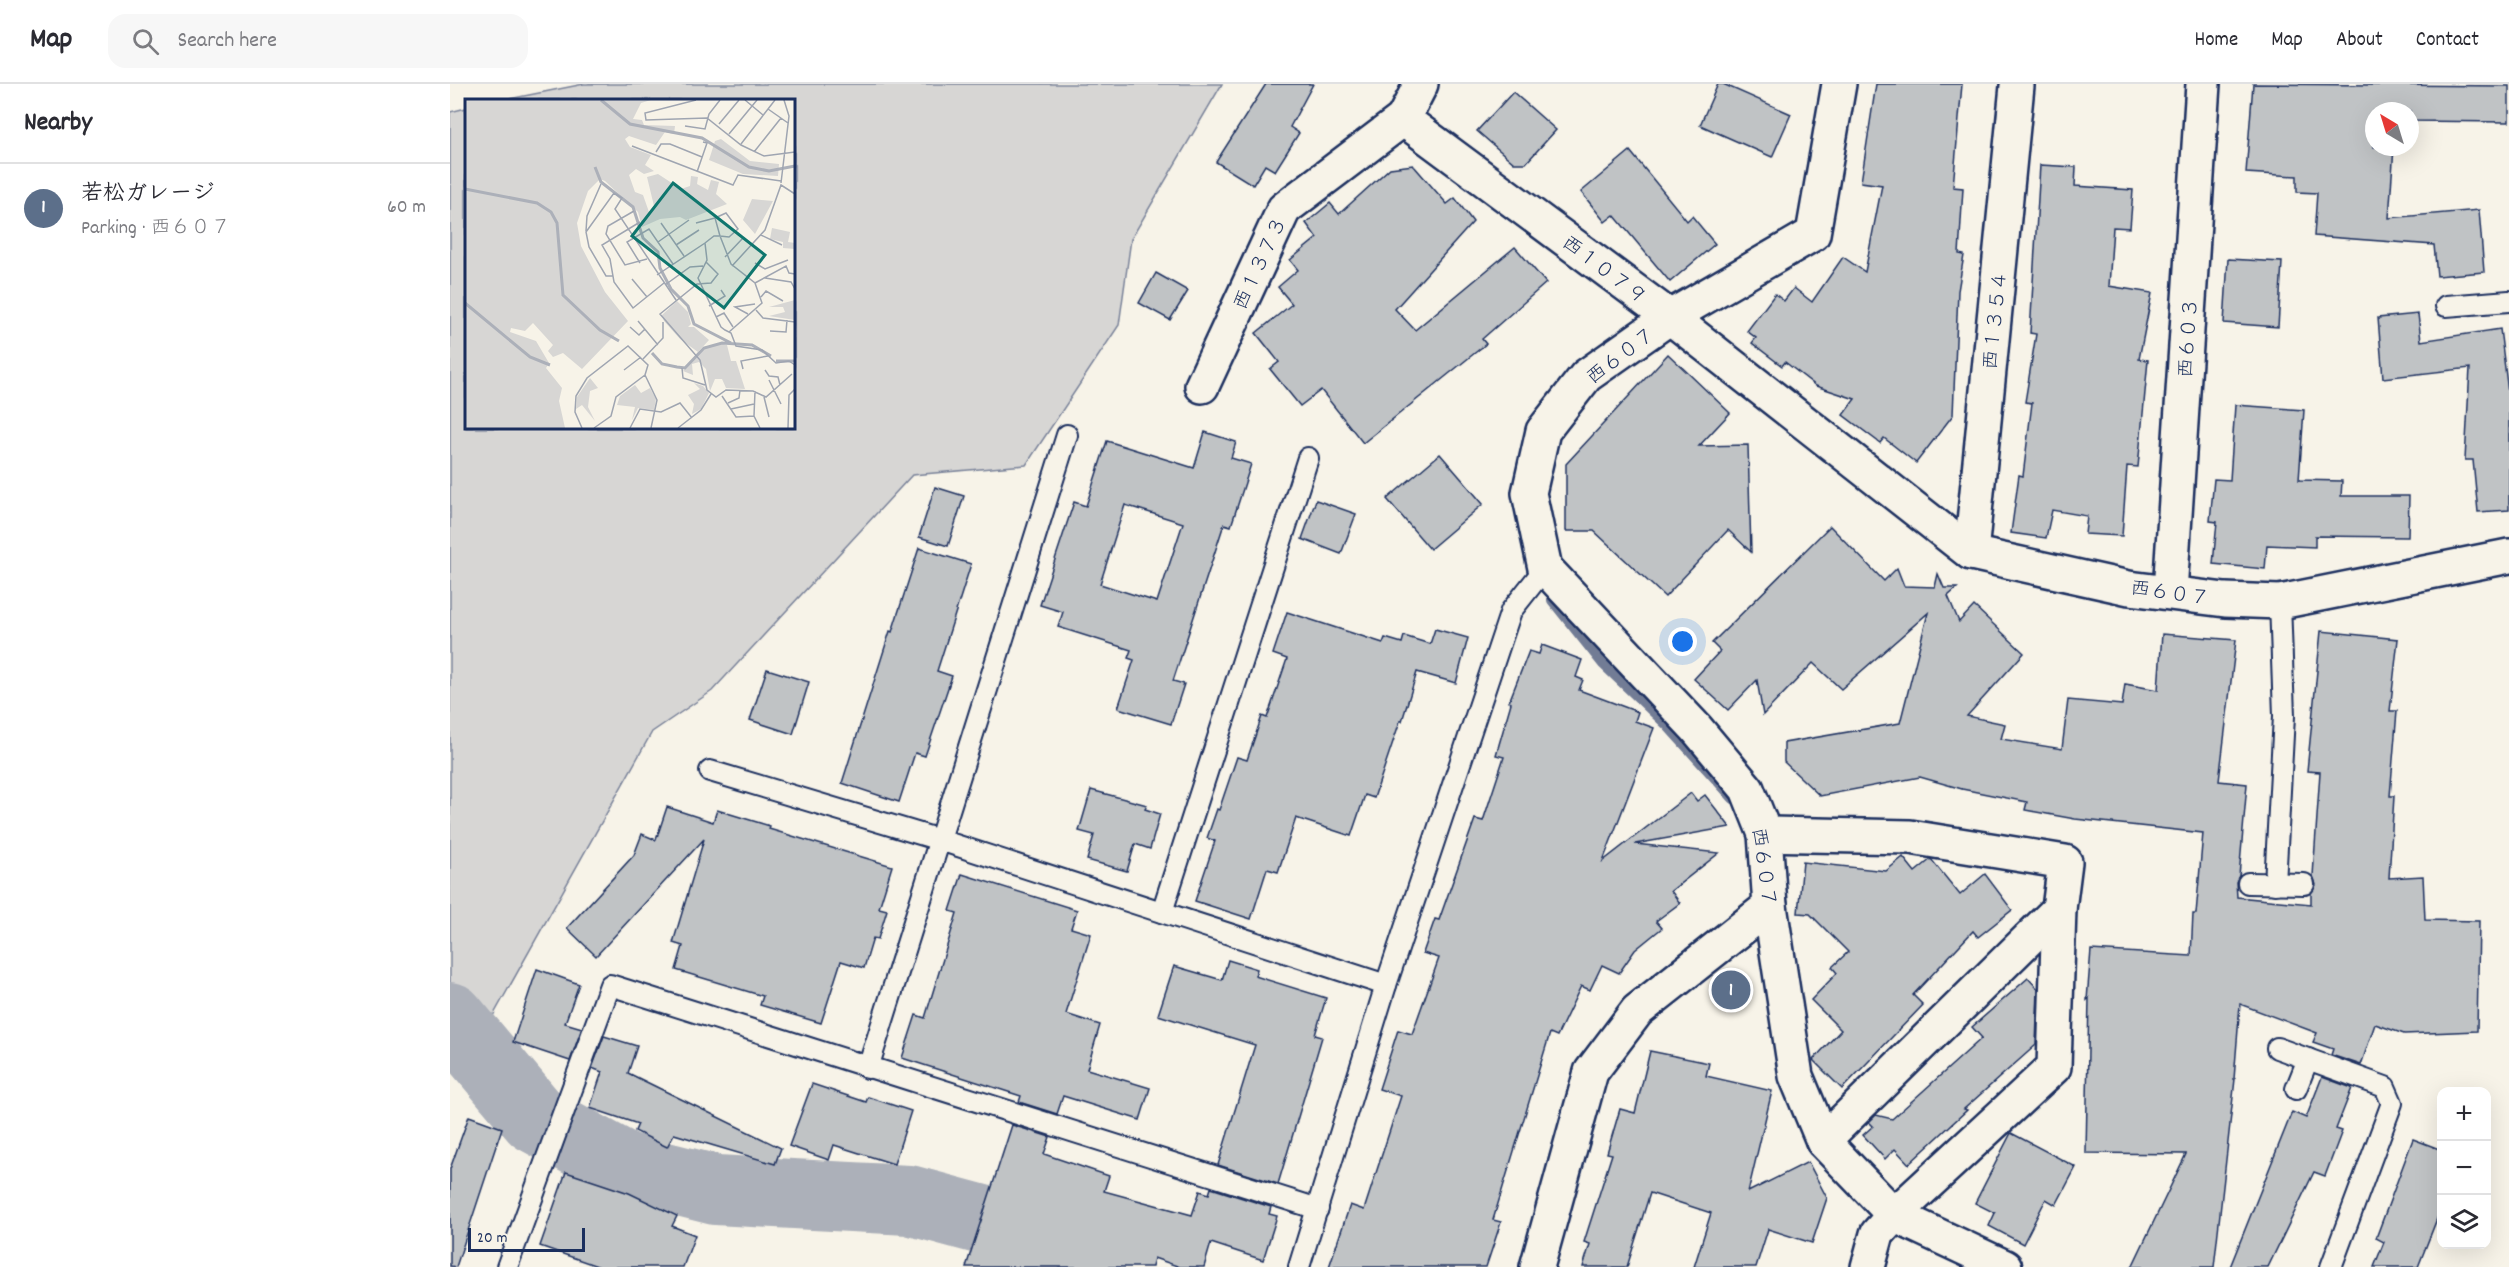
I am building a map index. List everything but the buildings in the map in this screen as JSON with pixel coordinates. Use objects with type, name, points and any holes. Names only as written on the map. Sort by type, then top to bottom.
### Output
[{"type":"street","points":[[1402,119],[1421,84]]},
{"type":"street","points":[[1670,317],[1813,234],[1839,84]]},
{"type":"street","name":"西６０３","points":[[2170,592],[2203,84]]},
{"type":"street","name":"西１３５４","points":[[1971,553],[2017,86]]},
{"type":"street","name":"西１０７９","points":[[1402,119],[1670,317]]},
{"type":"street","name":"西１３７３","points":[[1202,386],[1284,209],[1402,119]]},
{"type":"street","name":"西６０７","points":[[2005,1267],[1894,1215],[1823,1142],[1796,1076],[1770,906],[1765,834],[1747,789],[1696,728],[1545,568],[1530,493],[1543,431],[1586,376],[1670,317],[1971,553],[2128,588],[2225,600],[2280,602],[2509,556]]},
{"type":"street","points":[[1765,834],[1910,837],[2065,862],[2060,909],[2054,1067],[1894,1215],[1877,1234],[1868,1267]]},
{"type":"street","points":[[1537,1267],[1591,1072],[1637,1011],[1770,906]]},
{"type":"street","points":[[1823,1142],[2060,909]]},
{"type":"lane","points":[[2446,306],[2509,301]]},
{"type":"lane","points":[[868,1068],[1067,435]]},
{"type":"lane","points":[[1162,912],[1308,458]]},
{"type":"lane","points":[[1299,1267],[1386,985],[1511,611],[1545,568]]},
{"type":"lane","points":[[2275,884],[2284,716],[2280,602]]},
{"type":"lane","points":[[710,771],[940,840],[1386,985]]},
{"type":"lane","points":[[2248,883],[2304,884]]},
{"type":"lane","points":[[507,1267],[610,985],[1318,1209]]},
{"type":"lane","points":[[2277,1048],[2385,1087],[2392,1103],[2331,1267]]},
{"type":"lane","points":[[2296,1089],[2308,1059]]},
{"type":"shaded area","points":[[584,84],[1222,84],[1131,239],[1119,325],[1026,465],[912,475],[712,691],[652,732],[484,1032],[450,1005],[450,112],[465,108],[465,429],[795,429],[795,99],[509,99]]},
{"type":"waterway","points":[[1553,600],[1604,664],[1668,725],[1734,798]]},
{"type":"waterway","points":[[450,1017],[535,1118],[625,1167],[716,1190],[909,1200],[983,1220],[1051,1254],[1069,1267]]},
{"type":"place","name":"若松ガレージ","points":[[1731,990]]}]
